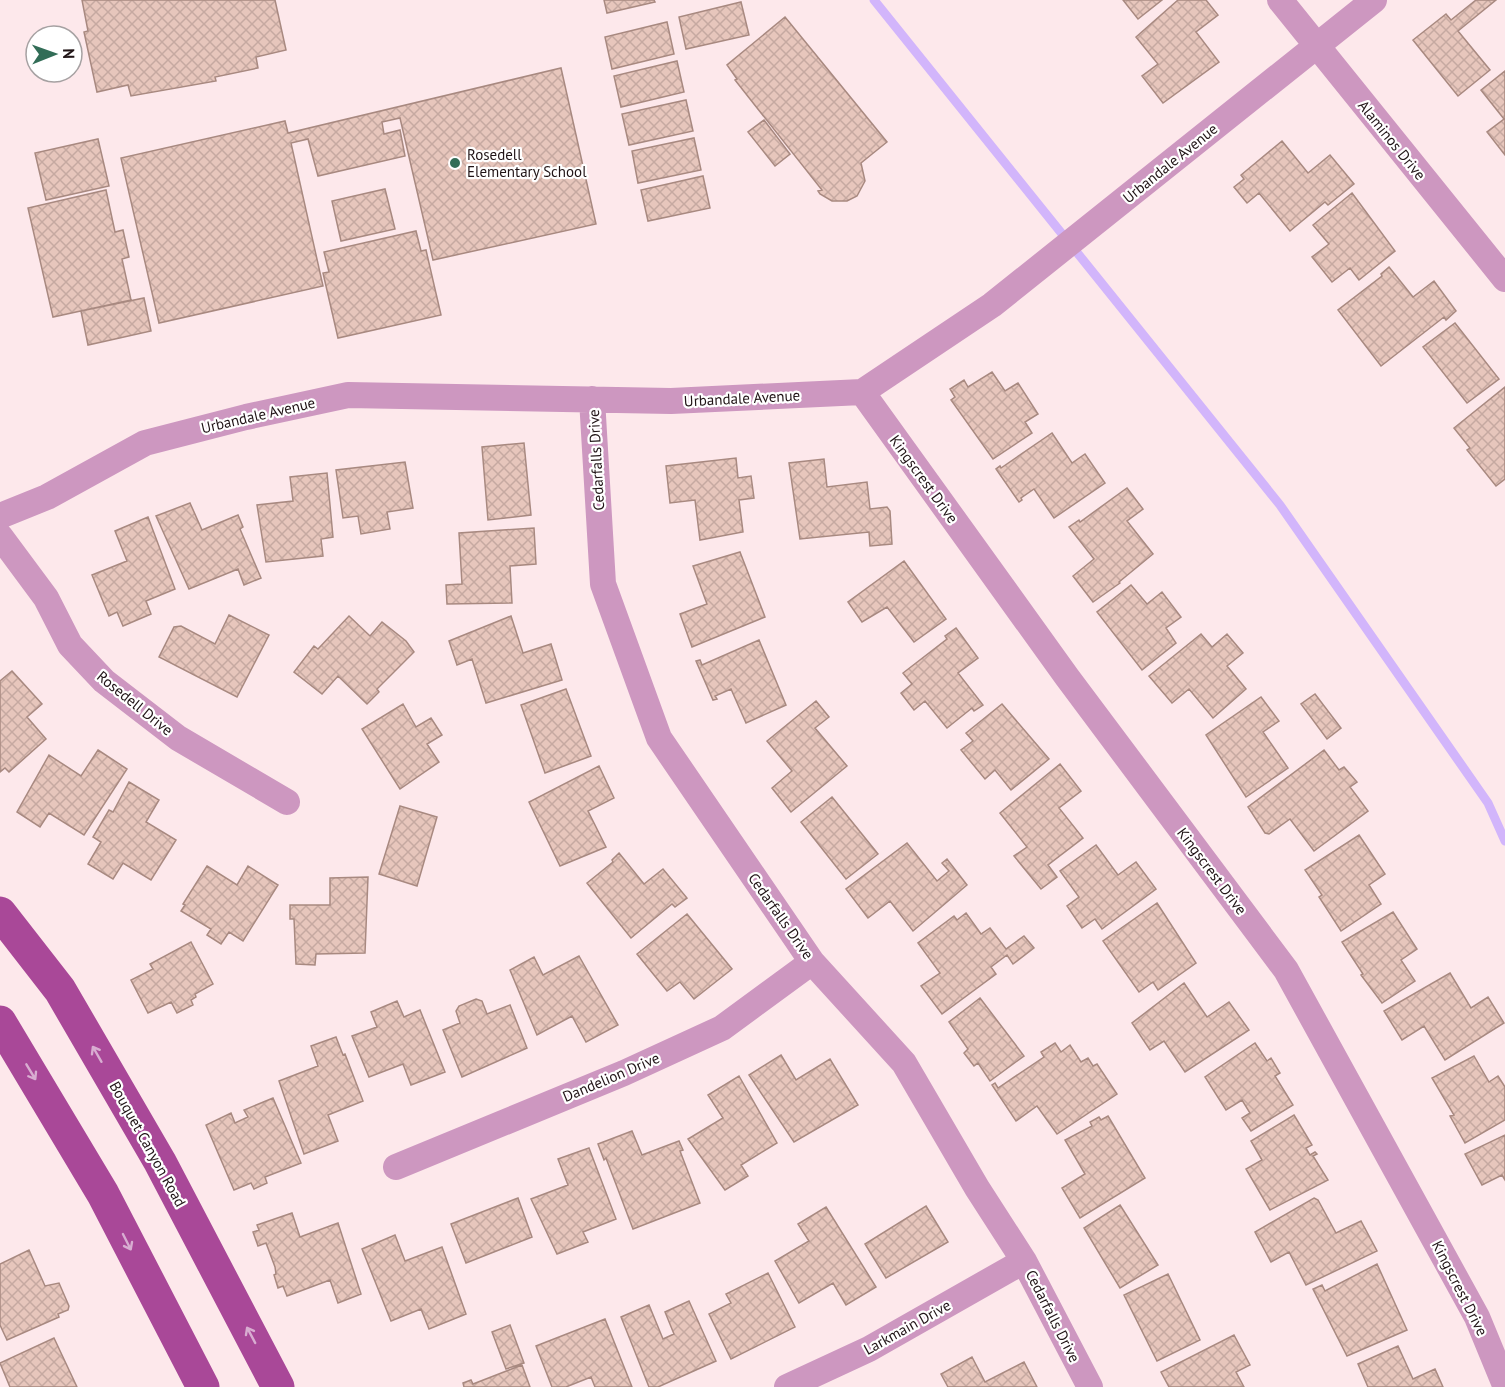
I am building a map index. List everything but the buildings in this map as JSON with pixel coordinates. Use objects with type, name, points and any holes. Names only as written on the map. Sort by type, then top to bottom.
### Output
[{"type":"main road","name":"Bouquet Canyon Road","points":[[0,913],[66,1000],[160,1162],[278,1387]]},
{"type":"main road","points":[[0,1022],[103,1194],[203,1387]]},
{"type":"street","name":"Alaminos Drive","points":[[1280,0],[1505,279]]},
{"type":"street","name":"Urbandale Avenue","points":[[0,516],[47,497],[145,442],[348,395],[671,401],[862,392],[992,304],[1374,0]]},
{"type":"street","name":"Kingscrest Drive","points":[[862,392],[1067,677],[1286,970],[1477,1317],[1505,1385]]},
{"type":"street","name":"Cedarfalls Drive","points":[[592,399],[603,584],[659,738],[812,962],[904,1063],[977,1188],[1024,1261],[1090,1387]]},
{"type":"street","name":"Rosedell Drive","points":[[0,536],[46,598],[70,645],[104,681],[178,738],[287,802]]},
{"type":"street","name":"Dandelion Drive","points":[[396,1167],[624,1073],[722,1028],[812,962]]},
{"type":"street","name":"Larkmain Drive","points":[[787,1387],[869,1349],[1024,1261]]},
{"type":"waterway","points":[[874,0],[1280,505],[1488,803],[1505,841]]},
{"type":"place","name":"Rosedell Elementary School","points":[[455,163]]}]
